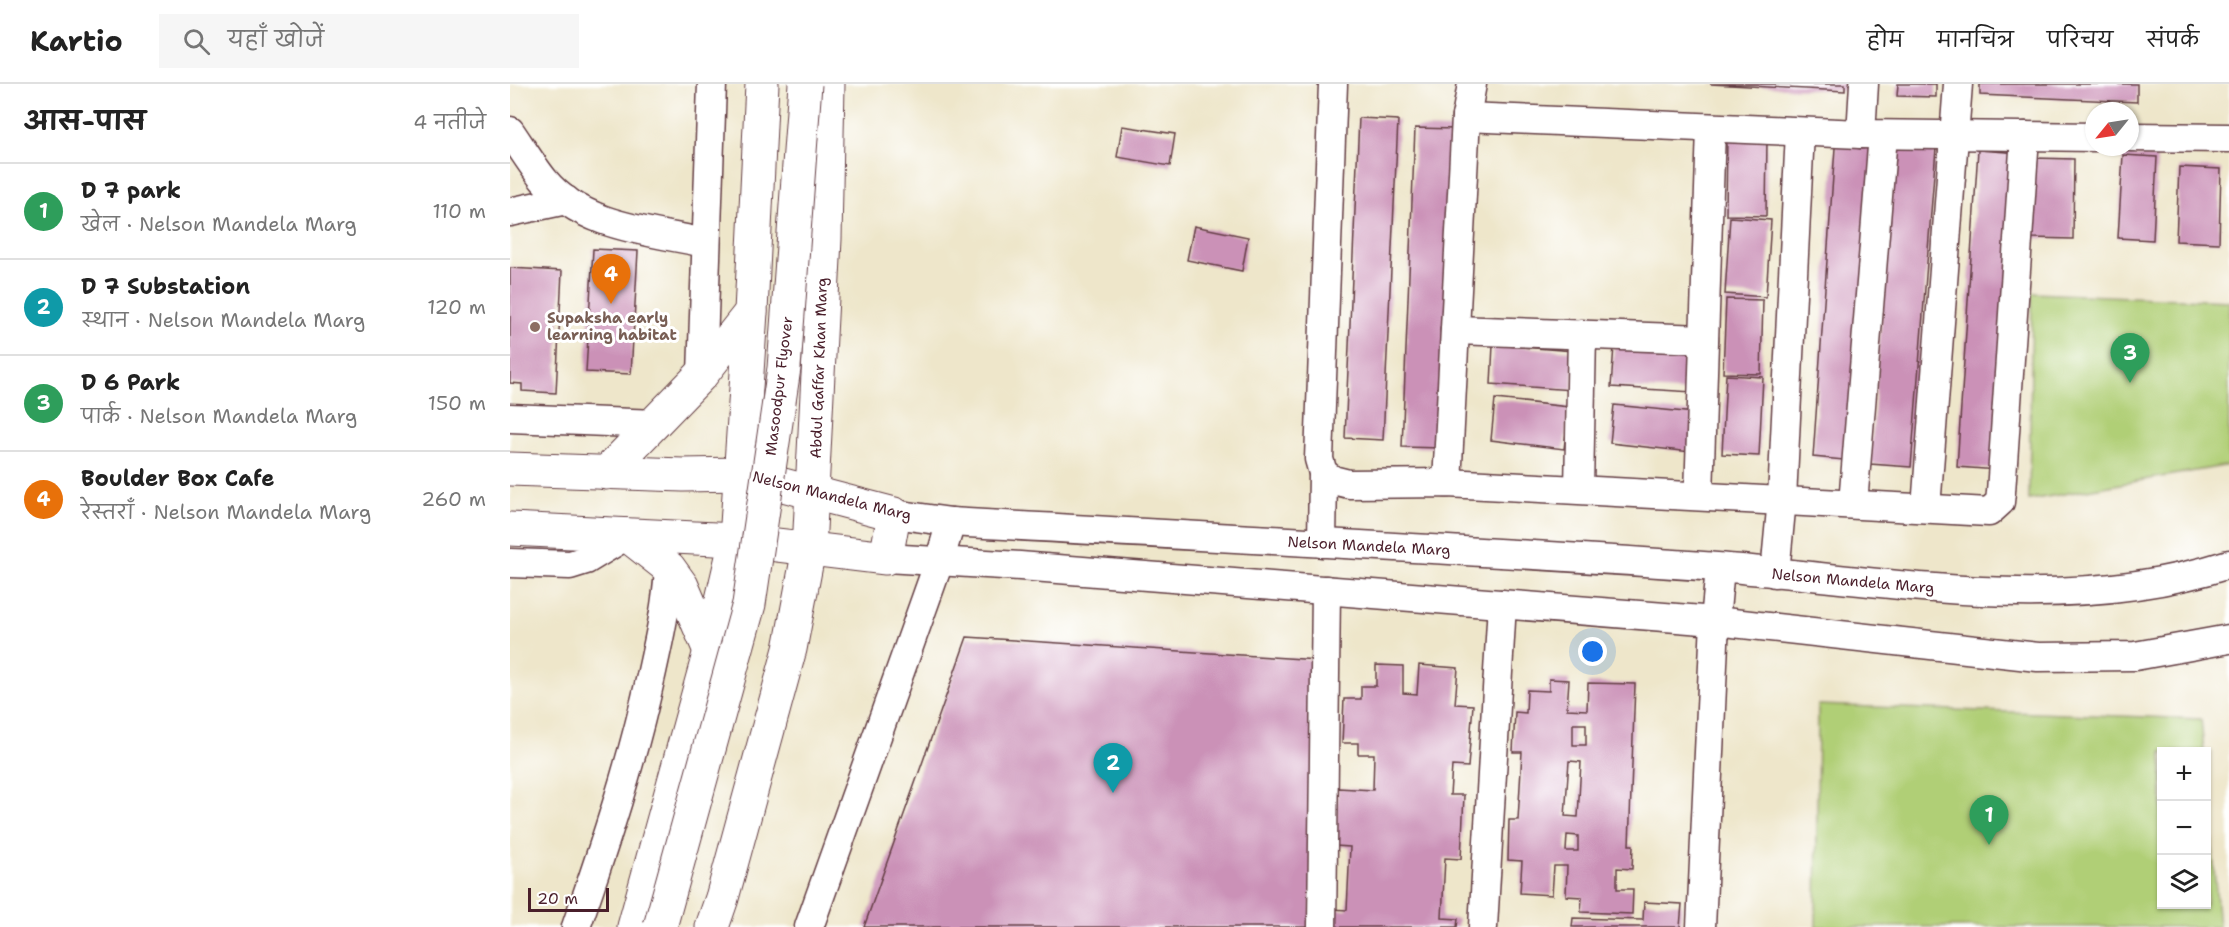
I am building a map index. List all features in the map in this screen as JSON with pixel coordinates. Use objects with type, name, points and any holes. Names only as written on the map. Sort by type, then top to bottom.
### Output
[{"type":"main road","points":[[634,927],[710,651],[736,540],[751,312],[762,84]]},
{"type":"main road","name":"Masoodpur Flyover","points":[[660,927],[749,604],[784,368],[805,84]]},
{"type":"main road","name":"Abdul Gaffar Khan Marg","points":[[712,927],[790,649],[809,549],[814,494],[825,239],[828,84]]},
{"type":"main road","points":[[606,473],[702,374],[751,312]]},
{"type":"main road","name":"Nelson Mandela Marg","points":[[510,469],[606,473],[741,474],[894,514]]},
{"type":"main road","points":[[510,530],[736,540],[886,558],[894,514]]},
{"type":"main road","points":[[627,535],[669,568],[682,586],[710,651]]},
{"type":"street","points":[[702,374],[712,84]]},
{"type":"street","points":[[1322,543],[1323,473],[1319,447],[1333,84]]},
{"type":"street","points":[[1447,483],[1466,117],[1472,84]]},
{"type":"street","points":[[1853,504],[1872,134],[1864,84]]},
{"type":"street","points":[[1926,508],[1958,84]]},
{"type":"street","points":[[1466,117],[1800,132],[2085,137]]},
{"type":"street","points":[[1699,495],[1711,128]]},
{"type":"street","points":[[510,131],[545,182],[566,200],[590,215],[613,224],[705,243]]},
{"type":"street","points":[[1775,573],[1782,499],[1800,132]]},
{"type":"street","points":[[1323,473],[1333,480],[1349,484],[1447,483],[1579,489],[1782,499],[1982,514],[1995,508],[2000,502],[2025,136]]},
{"type":"street","points":[[2139,137],[2229,138]]},
{"type":"street","points":[[510,212],[566,200]]},
{"type":"street","points":[[1455,330],[1704,339]]},
{"type":"street","points":[[1579,489],[1582,334]]},
{"type":"street","points":[[510,418],[656,424]]},
{"type":"street","name":"Nelson Mandela Marg","points":[[894,514],[951,522],[1720,568],[1950,590],[2076,592],[2125,588],[2176,579],[2229,564]]},
{"type":"street","points":[[809,927],[939,562],[951,522]]},
{"type":"street","points":[[510,563],[570,566],[586,560],[627,535]]},
{"type":"street","points":[[886,558],[1714,621],[2038,657],[2135,656],[2229,639]]},
{"type":"street","points":[[576,927],[620,801],[643,714],[668,602],[669,568]]},
{"type":"street","points":[[1701,927],[1714,621],[1720,568]]},
{"type":"street","points":[[1322,927],[1326,590]]},
{"type":"street","points":[[1483,927],[1502,604]]},
{"type":"green space","points":[[2032,293],[2229,301],[2229,465],[2029,500]]},
{"type":"green space","points":[[1818,705],[2201,719],[2204,747],[2157,747],[2157,909],[2211,909],[2211,832],[2219,927],[1816,927]]},
{"type":"building","points":[[1710,84],[1845,84],[1845,91]]},
{"type":"building","points":[[1898,84],[1936,84],[1936,97],[1897,96]]},
{"type":"building","points":[[1980,84],[2137,84],[2137,102],[1980,95]]},
{"type":"building","points":[[1359,118],[1398,120],[1383,440],[1345,438]]},
{"type":"building","points":[[1122,126],[1175,134],[1170,166],[1117,157]]},
{"type":"building","points":[[1415,128],[1456,129],[1443,448],[1402,447]]},
{"type":"building","points":[[1836,134],[1877,137],[1854,461],[1813,457]]},
{"type":"building","points":[[1727,137],[1767,138],[1766,216],[1726,215]]},
{"type":"building","points":[[1895,144],[1936,148],[1911,467],[1870,464]]},
{"type":"building","points":[[1978,150],[2020,153],[1998,470],[1957,467]]},
{"type":"building","points":[[2123,156],[2157,157],[2153,240],[2118,238]]},
{"type":"building","points":[[2033,158],[2074,159],[2073,239],[2032,238]]},
{"type":"building","points":[[2179,167],[2221,169],[2219,243],[2176,241]]},
{"type":"building","points":[[1730,217],[1771,220],[1766,297],[1725,294]]},
{"type":"building","points":[[1194,226],[1248,237],[1242,271],[1187,260]]},
{"type":"building","points":[[593,249],[638,251],[631,374],[586,372]]},
{"type":"building","name":"Supaksha early learning habitat","points":[[510,268],[562,271],[556,393],[522,391],[522,384],[510,383]]},
{"type":"building","points":[[1726,299],[1763,300],[1761,374],[1723,373]]},
{"type":"building","points":[[1493,345],[1574,351],[1572,390],[1491,384]]},
{"type":"building","points":[[1614,346],[1695,350],[1693,392],[1611,387]]},
{"type":"building","points":[[1726,375],[1763,377],[1759,456],[1722,454]]},
{"type":"building","points":[[1495,399],[1569,407],[1564,449],[1491,440]]},
{"type":"building","points":[[1614,405],[1695,413],[1691,452],[1610,443]]},
{"type":"building","points":[[967,637],[1318,660],[1311,927],[864,927]]},
{"type":"building","points":[[1376,665],[1403,666],[1403,693],[1417,694],[1419,665],[1458,668],[1455,704],[1473,705],[1468,767],[1452,766],[1450,795],[1464,795],[1461,859],[1445,858],[1442,918],[1458,919],[1457,927],[1331,927],[1332,909],[1347,910],[1350,847],[1335,846],[1338,788],[1373,790],[1374,754],[1358,754],[1358,743],[1342,743],[1344,699],[1361,699],[1361,686],[1376,686]]},
{"type":"building","points":[[1549,679],[1569,680],[1567,709],[1587,710],[1588,683],[1635,684],[1629,845],[1633,845],[1632,869],[1617,868],[1617,889],[1633,889],[1632,914],[1581,912],[1582,897],[1566,896],[1567,866],[1554,866],[1552,895],[1520,893],[1522,861],[1508,860],[1509,820],[1518,820],[1522,752],[1513,752],[1515,712],[1526,713],[1527,690],[1549,691]],"holes":[[[1573,724],[1586,724],[1586,745],[1573,745]],[[1569,761],[1581,762],[1578,817],[1565,816]],[[1567,835],[1578,836],[1578,851],[1566,851]]]},
{"type":"building","points":[[1644,902],[1682,904],[1680,927],[1572,927],[1573,918],[1643,920]]},
{"type":"place","name":"Boulder Box Cafe","points":[[611,304]]},
{"type":"place","name":"Supaksha early learning habitat","points":[[535,327]]},
{"type":"place","name":"D 6 Park","points":[[2130,383]]},
{"type":"place","name":"D 7 Substation","points":[[1113,793]]},
{"type":"place","name":"D 7 park","points":[[1989,845]]}]
